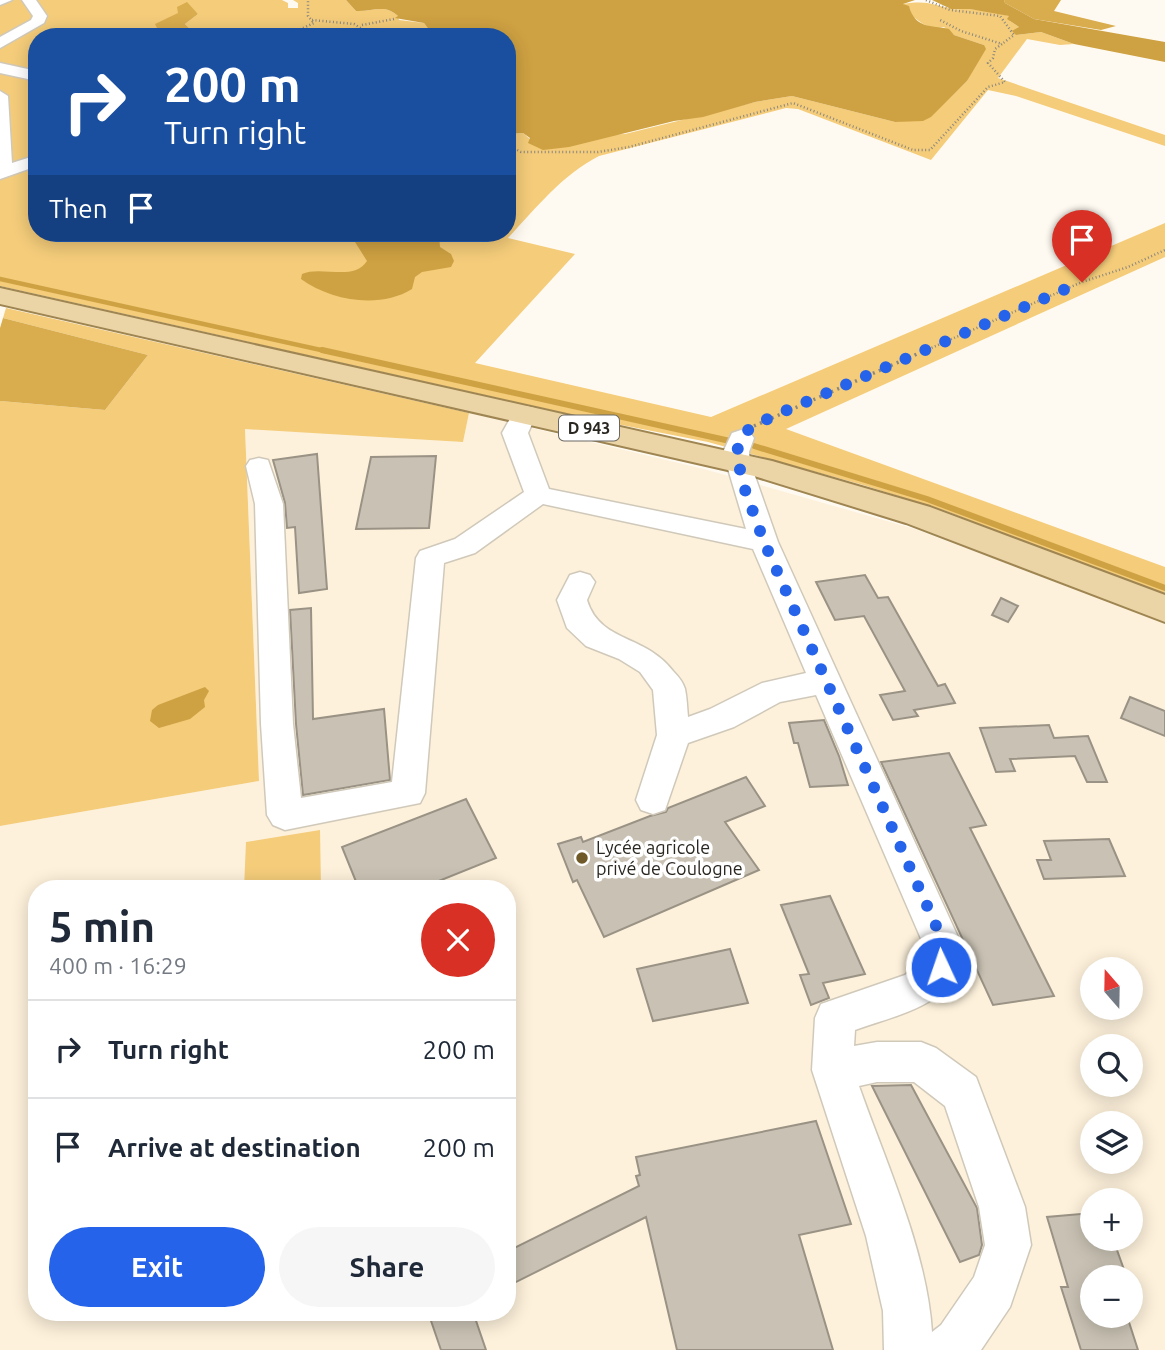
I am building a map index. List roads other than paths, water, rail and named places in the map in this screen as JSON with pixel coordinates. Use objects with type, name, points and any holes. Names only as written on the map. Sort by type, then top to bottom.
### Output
[{"type":"main road","name":"D 943","points":[[0,296],[526,413],[739,450],[1165,609]]},
{"type":"street","points":[[0,43],[37,23],[40,16],[29,0]]},
{"type":"street","points":[[0,68],[28,74]]},
{"type":"street","points":[[15,91],[5,159],[28,160]]},
{"type":"street","points":[[526,413],[515,433],[538,495]]},
{"type":"street","points":[[739,450],[764,542],[944,948],[941,967],[927,983],[835,1018],[833,1070],[889,1236],[907,1311],[909,1350]]},
{"type":"street","points":[[259,466],[269,504],[277,724],[285,815],[408,793],[430,558],[466,546],[538,495],[764,542]]},
{"type":"street","points":[[580,582],[572,600],[578,620],[597,638],[630,651],[651,664],[669,688],[674,735],[653,800]]},
{"type":"street","points":[[674,735],[722,718],[773,691],[825,682]]},
{"type":"street","points":[[833,1070],[877,1062],[921,1062],[961,1092],[1002,1207],[1007,1245],[993,1290],[958,1342],[949,1350]]},
{"type":"waterway","points":[[0,279],[330,352]]},
{"type":"waterway","points":[[322,350],[730,441]]},
{"type":"waterway","points":[[754,446],[927,499],[1165,588]]},
{"type":"place","name":"Lycée agricole privé de Coulogne","points":[[582,858]]}]
